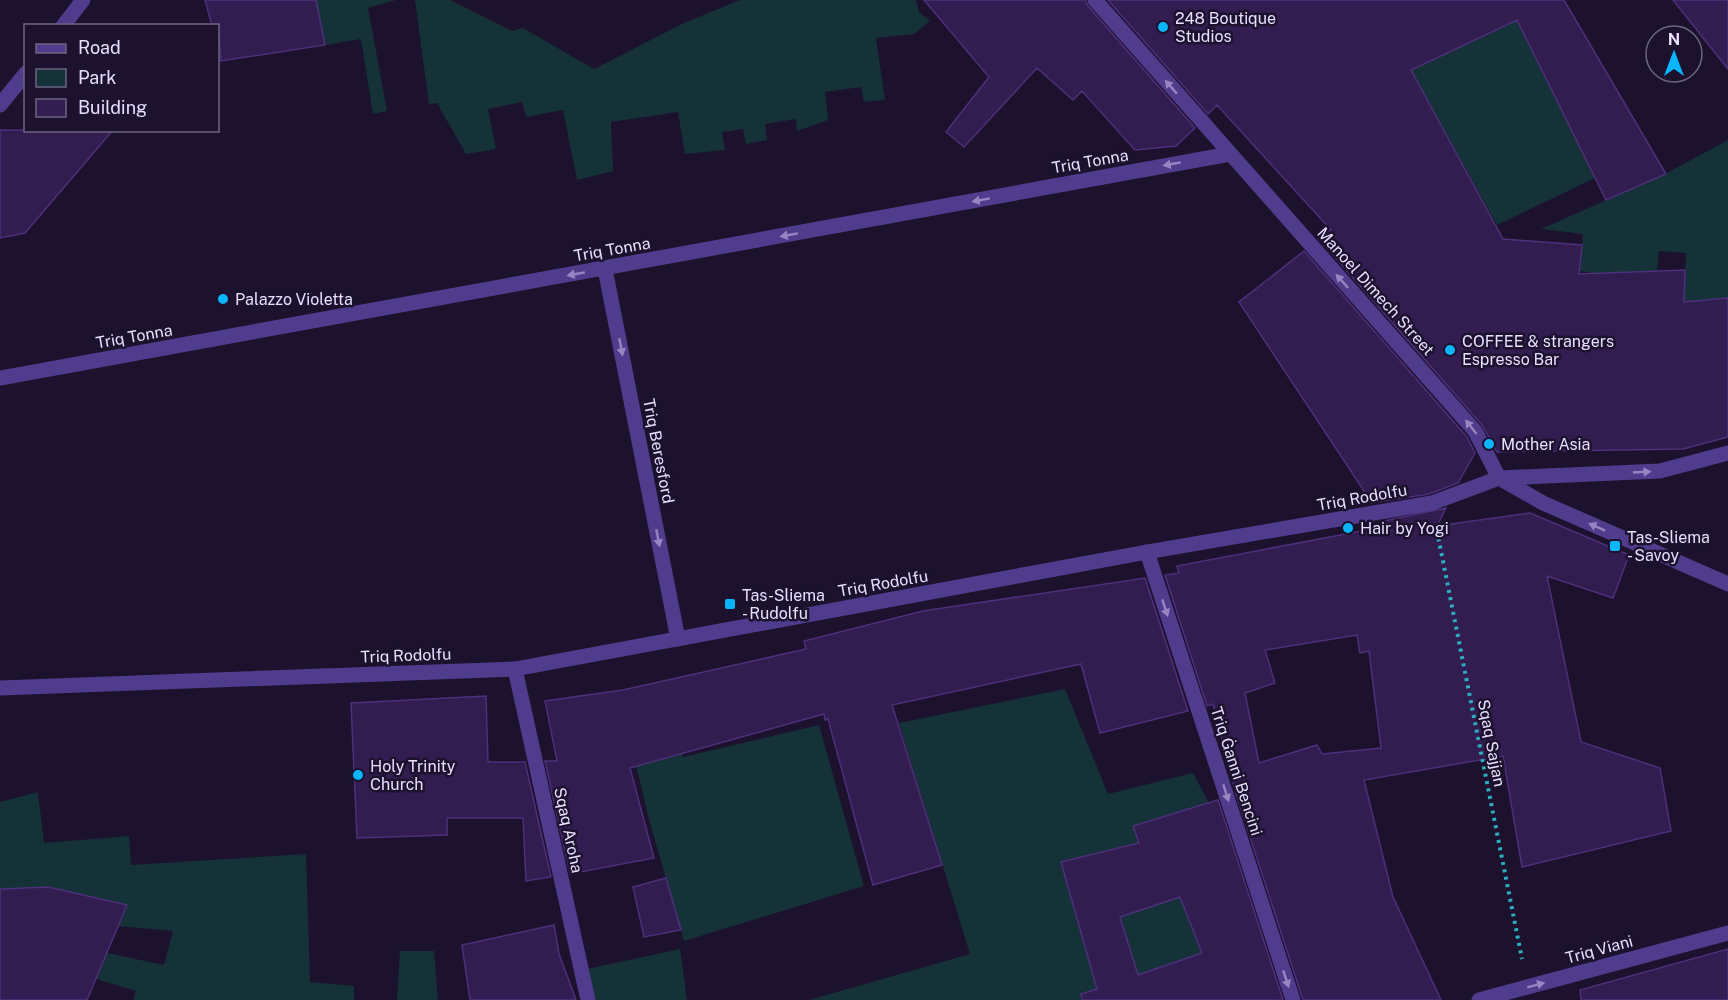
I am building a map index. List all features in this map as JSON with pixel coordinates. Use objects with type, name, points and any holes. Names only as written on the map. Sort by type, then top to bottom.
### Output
[{"type":"street","points":[[65,24],[83,0]]},
{"type":"street","name":"Manoel Dimech Street","points":[[1095,0],[1475,430],[1499,478]]},
{"type":"street","points":[[0,105],[24,75]]},
{"type":"street","name":"Triq Tonna","points":[[0,378],[1230,154]]},
{"type":"street","name":"Triq Beresford","points":[[605,269],[678,639]]},
{"type":"street","name":"Triq Rodolfu","points":[[0,688],[515,669],[1147,552],[1432,503],[1499,478],[1660,471],[1728,453]]},
{"type":"street","points":[[1499,478],[1543,503],[1728,584]]},
{"type":"street","name":"Triq Ġanni Bencini","points":[[1147,552],[1293,1000]]},
{"type":"street","name":"Sqaq Aroha","points":[[515,669],[588,1000]]},
{"type":"street","name":"Triq Viani","points":[[1479,1000],[1728,933]]},
{"type":"path","name":"Sqaq Sajjan","points":[[1432,503],[1528,987]]},
{"type":"green space","points":[[316,0],[396,0],[368,8],[387,111],[373,114],[361,39],[325,45]]},
{"type":"green space","points":[[415,0],[450,0],[512,31],[523,28],[594,69],[684,23],[740,0],[916,0],[919,12],[930,21],[914,34],[876,38],[885,100],[864,102],[861,87],[825,92],[828,120],[797,131],[796,119],[765,124],[767,140],[746,144],[743,129],[722,132],[725,150],[685,154],[678,112],[611,122],[613,171],[577,180],[563,110],[526,117],[522,102],[488,109],[496,149],[466,154],[437,103],[429,104]]},
{"type":"green space","points":[[1518,20],[1595,178],[1497,225],[1411,70]]},
{"type":"green space","points":[[1728,140],[1728,299],[1684,302],[1686,253],[1659,251],[1656,282],[1579,271],[1583,234],[1541,229],[1665,174]]},
{"type":"green space","points":[[1065,689],[1108,794],[1193,773],[1209,803],[1133,827],[1160,903],[1180,897],[1245,939],[1140,982],[1102,853],[1061,863],[1100,1000],[809,1000],[970,954],[899,723]]},
{"type":"green space","points":[[671,721],[683,757],[819,725],[864,886],[684,941],[648,816],[627,725]]},
{"type":"green space","points":[[38,792],[44,843],[129,836],[131,865],[306,854],[310,982],[354,986],[354,1000],[133,1000],[136,991],[96,979],[107,953],[164,965],[173,931],[118,926],[0,889],[0,802]]},
{"type":"green space","points":[[680,949],[687,1000],[594,1000],[587,969]]},
{"type":"green space","points":[[400,951],[434,951],[438,1000],[397,1000]]},
{"type":"building","points":[[205,0],[316,0],[325,45],[221,61],[219,24],[211,24]]},
{"type":"building","points":[[924,0],[1085,0],[1195,128],[1176,146],[1135,150],[1082,91],[1073,100],[1037,68],[964,147],[946,132],[989,77]]},
{"type":"building","points":[[1108,0],[1564,0],[1666,174],[1606,200],[1517,20],[1411,70],[1503,239],[1582,245],[1579,274],[1685,270],[1684,302],[1728,298],[1728,437],[1683,449],[1497,452],[1482,425],[1319,239],[1331,230],[1217,105],[1208,114]]},
{"type":"building","points":[[1673,0],[1728,0],[1728,69],[1704,39],[1704,24],[1692,24]]},
{"type":"building","points":[[0,130],[111,132],[25,233],[0,238]]},
{"type":"building","points":[[1304,251],[1467,437],[1475,453],[1458,483],[1429,494],[1372,503],[1239,302]]},
{"type":"building","points":[[1446,508],[1437,526],[1530,513],[1629,555],[1613,598],[1547,576],[1581,742],[1660,768],[1671,831],[1522,867],[1503,756],[1364,780],[1393,897],[1441,1000],[1303,1000],[1236,794],[1213,704],[1207,706],[1165,575],[1179,573],[1177,566],[1388,526],[1384,521]],"holes":[[[1357,635],[1360,653],[1369,651],[1381,748],[1322,754],[1317,745],[1259,763],[1245,693],[1275,683],[1265,650]]]},
{"type":"building","points":[[1145,578],[1188,711],[1100,733],[1081,664],[892,705],[942,865],[873,885],[828,719],[825,720],[824,714],[630,768],[654,858],[570,874],[545,761],[557,761],[545,701],[623,690],[806,649],[804,641],[923,611]]},
{"type":"building","points":[[486,696],[488,762],[525,762],[551,877],[526,881],[523,818],[447,818],[447,835],[357,838],[351,703]]},
{"type":"building","points":[[1218,800],[1283,1000],[1082,1000],[1081,994],[1097,989],[1061,862],[1139,843],[1133,826]],"holes":[[[1180,897],[1202,953],[1138,975],[1120,917]]]},
{"type":"building","points":[[666,878],[681,930],[644,937],[633,887]]},
{"type":"building","points":[[48,887],[127,905],[87,1000],[0,1000],[0,889]]},
{"type":"building","points":[[554,925],[559,954],[576,1000],[470,1000],[462,945]]},
{"type":"building","points":[[1728,949],[1728,1000],[1581,1000],[1580,990]]},
{"type":"place","name":"248 Boutique Studios","points":[[1163,27]]},
{"type":"place","name":"Palazzo Violetta","points":[[223,299]]},
{"type":"place","name":"COFFEE & strangers Espresso Bar","points":[[1450,350]]},
{"type":"place","name":"Mother Asia","points":[[1489,444]]},
{"type":"place","name":"Hair by Yogi","points":[[1348,528]]},
{"type":"place","name":"Tas-Sliema - Savoy","points":[[1615,546]]},
{"type":"place","name":"Tas-Sliema - Rudolfu","points":[[730,604]]},
{"type":"place","name":"Holy Trinity Church","points":[[358,775]]}]
